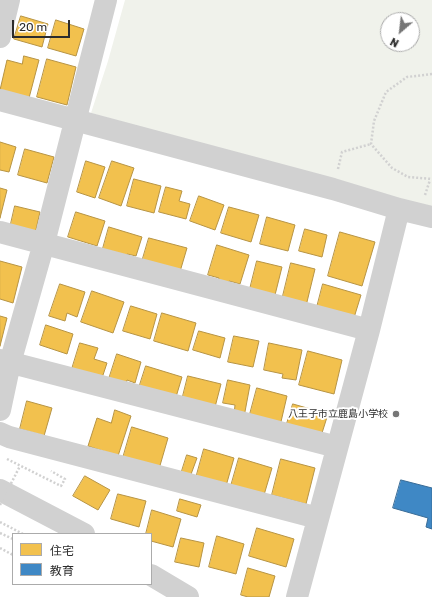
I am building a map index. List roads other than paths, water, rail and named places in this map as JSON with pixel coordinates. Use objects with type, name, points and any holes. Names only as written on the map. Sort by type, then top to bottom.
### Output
[{"type":"street","points":[[0,36],[9,0]]},
{"type":"street","points":[[0,410],[5,362],[44,243],[106,0]]},
{"type":"street","points":[[0,100],[432,217]]},
{"type":"street","points":[[297,597],[369,330],[399,209]]},
{"type":"street","points":[[0,232],[369,330]]},
{"type":"street","points":[[5,362],[337,447]]},
{"type":"street","points":[[0,433],[9,437],[318,518]]},
{"type":"street","points":[[0,490],[82,533]]},
{"type":"street","points":[[152,576],[188,597]]},
{"type":"place","name":"八王子市立鹿島小学校","points":[[396,414]]}]
